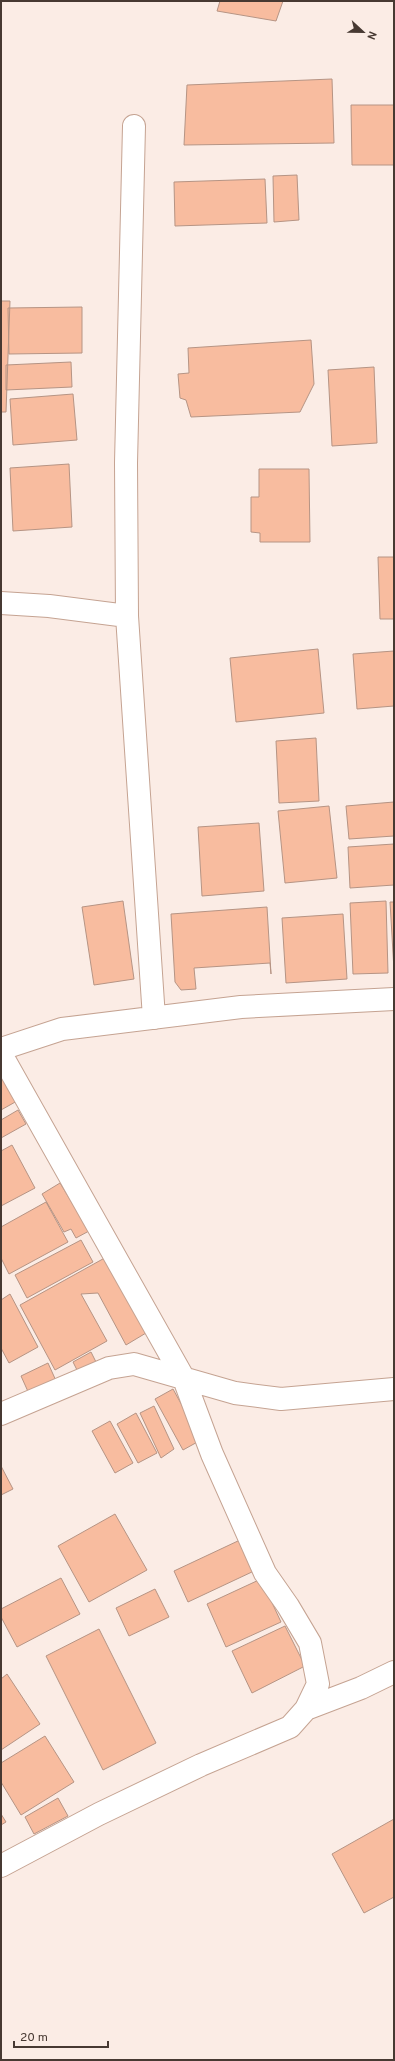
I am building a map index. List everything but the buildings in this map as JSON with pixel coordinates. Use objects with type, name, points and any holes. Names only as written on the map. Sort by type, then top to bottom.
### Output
[{"type":"street","points":[[134,126],[126,456],[127,616],[154,1018]]},
{"type":"street","points":[[1,603],[49,606],[127,616]]},
{"type":"street","points":[[1,1049],[62,1029],[241,1007],[394,999]]},
{"type":"street","points":[[1,1054],[184,1379],[212,1454],[265,1573],[288,1606],[310,1643],[318,1684],[306,1709],[290,1727],[174,1778],[99,1814],[1,1866]]},
{"type":"street","points":[[1,1414],[109,1368],[134,1364],[235,1393],[281,1399],[394,1389]]},
{"type":"street","points":[[306,1709],[361,1688],[394,1672]]}]
